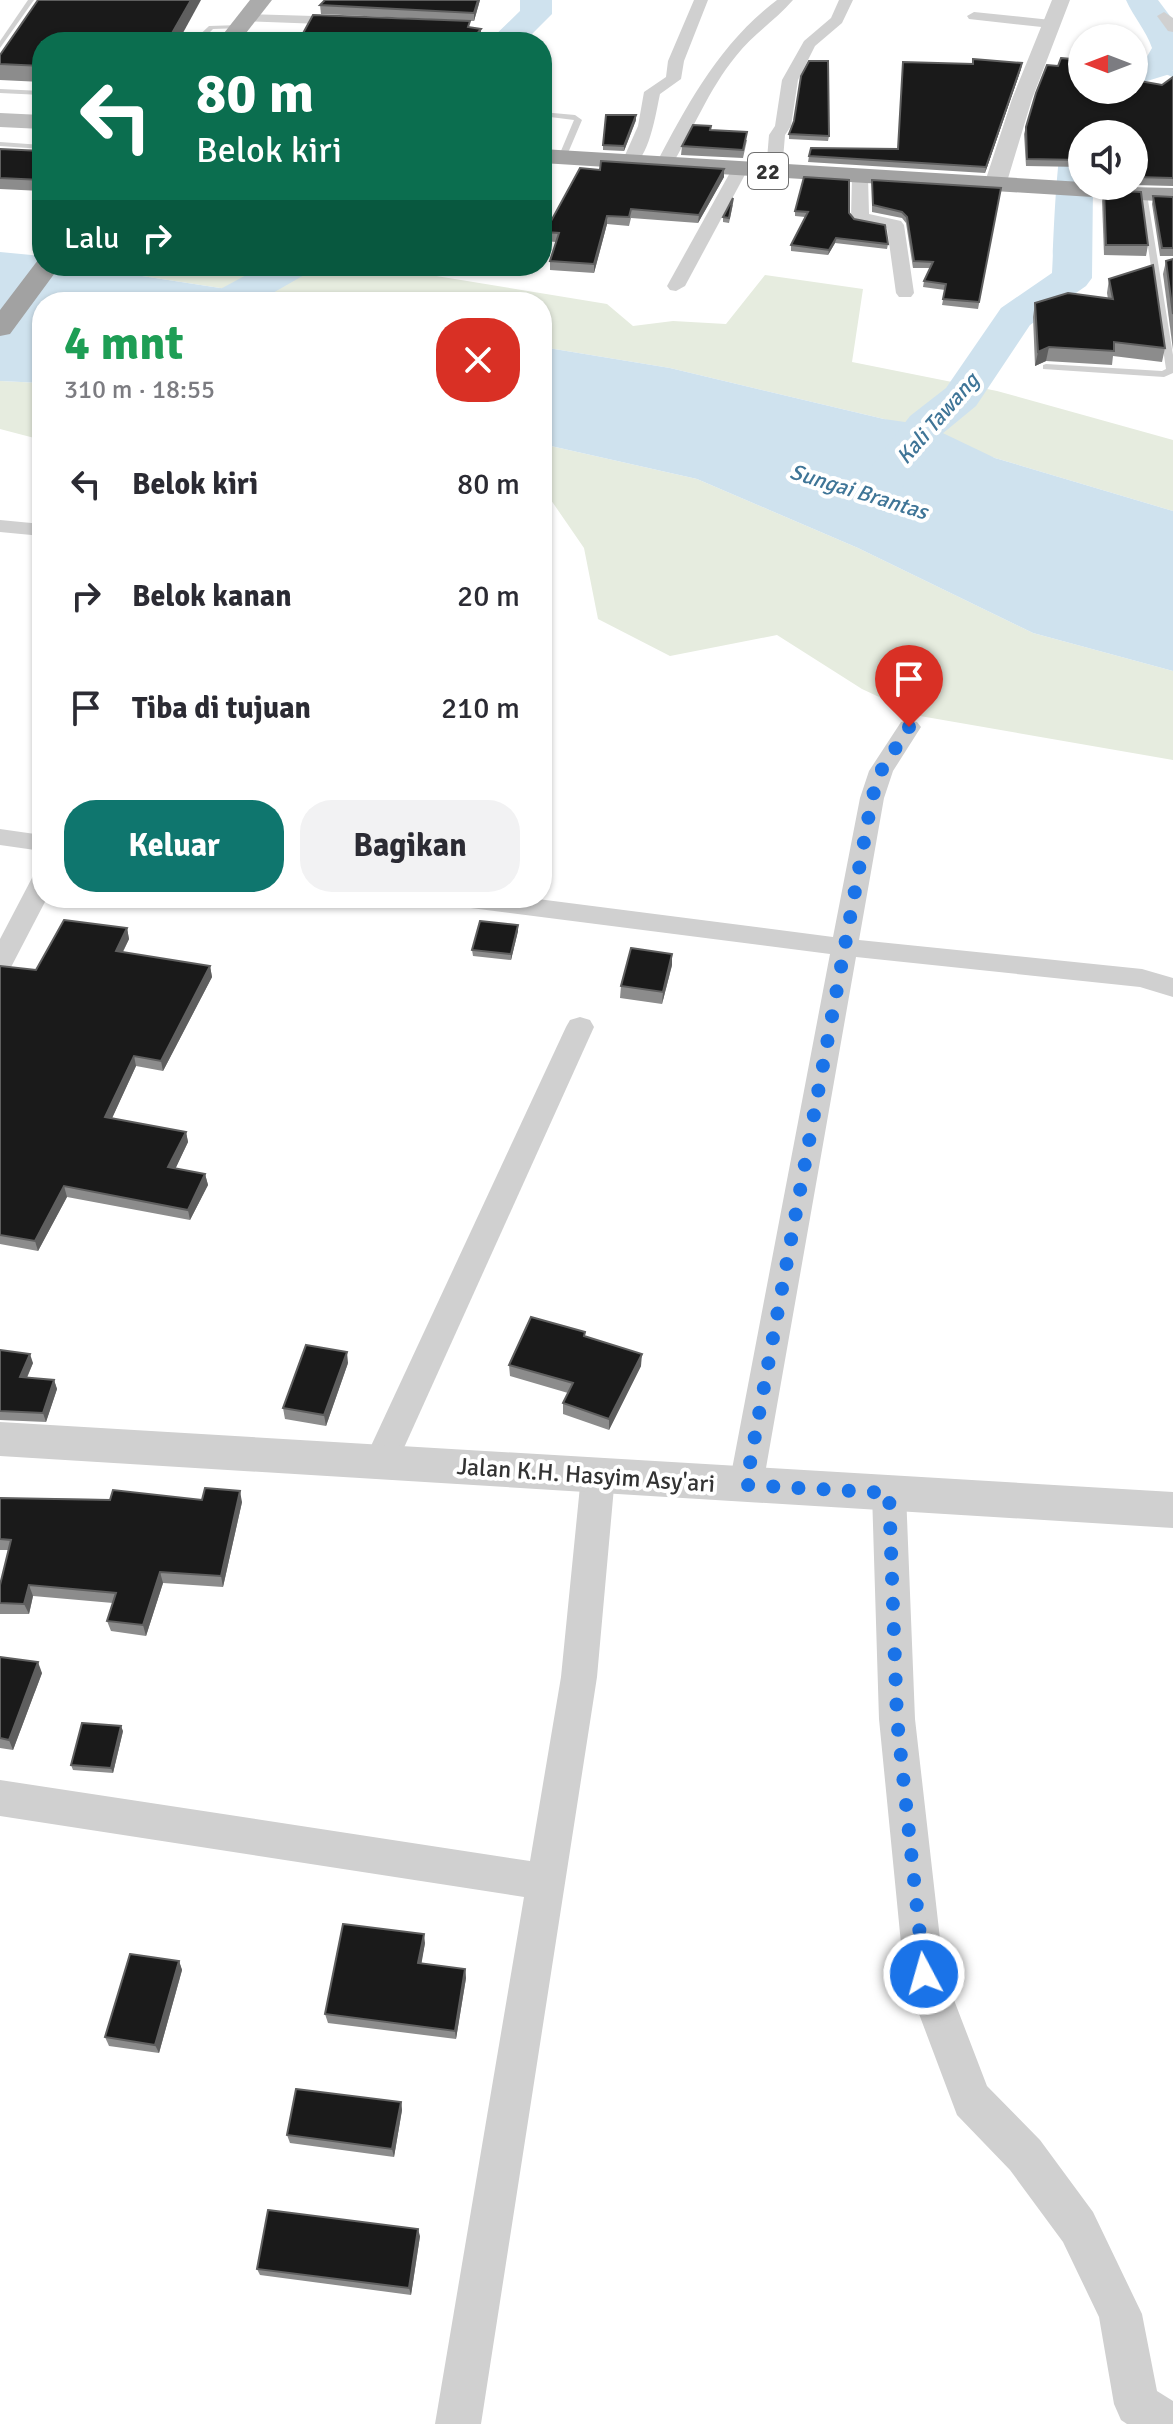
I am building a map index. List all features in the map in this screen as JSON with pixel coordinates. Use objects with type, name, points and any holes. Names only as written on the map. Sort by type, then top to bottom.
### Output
[{"type":"highway","name":"22","points":[[552,157],[1068,190]]},
{"type":"highway","name":"22","points":[[1148,194],[1173,195]]},
{"type":"highway","points":[[0,328],[39,276]]},
{"type":"main road","points":[[242,22],[261,0]]},
{"type":"main road","points":[[0,120],[32,122]]},
{"type":"street","points":[[630,162],[646,126],[652,92],[673,79],[676,61],[701,0]]},
{"type":"street","points":[[664,164],[710,78],[736,42],[762,17],[786,0]]},
{"type":"street","points":[[774,171],[777,135],[783,126],[790,80],[809,44],[837,20],[846,0]]},
{"type":"street","points":[[995,185],[1022,99],[1061,0]]},
{"type":"street","points":[[974,16],[1051,24]]},
{"type":"street","points":[[242,22],[357,21]]},
{"type":"street","points":[[676,286],[740,169]]},
{"type":"street","points":[[860,177],[860,217],[895,225],[905,293]]},
{"type":"street","points":[[0,526],[32,529]]},
{"type":"street","points":[[746,1485],[872,798],[881,771],[909,727]]},
{"type":"street","points":[[0,837],[32,842]]},
{"type":"street","points":[[0,965],[32,902]]},
{"type":"street","points":[[541,908],[844,947],[1142,978],[1173,988]]},
{"type":"street","points":[[381,1461],[580,1027]]},
{"type":"street","name":"Jalan K.H. Hasyim Asy'ari","points":[[0,1439],[1173,1510]]},
{"type":"street","points":[[458,2424],[579,1677],[598,1476]]},
{"type":"street","points":[[889,1493],[897,1719],[924,1974],[972,2100],[1025,2155],[1078,2227],[1120,2314],[1144,2417]]},
{"type":"street","points":[[0,1798],[545,1882]]},
{"type":"lane","points":[[0,46],[31,0]]},
{"type":"lane","points":[[206,32],[211,27],[242,22]]},
{"type":"lane","points":[[0,91],[32,93]]},
{"type":"lane","points":[[552,115],[578,120],[552,157]]},
{"type":"lane","points":[[0,144],[32,146]]},
{"type":"lane","points":[[1046,367],[1164,374],[1171,370],[1144,200]]},
{"type":"shaded area","points":[[765,275],[863,289],[852,362],[997,391],[1173,440],[1173,511],[995,458],[884,419],[670,368],[552,349],[552,295],[607,304],[633,326],[673,321],[726,324]]},
{"type":"shaded area","points":[[142,276],[436,276],[534,292],[247,292]]},
{"type":"shaded area","points":[[0,381],[32,383],[32,437],[0,429]]},
{"type":"shaded area","points":[[552,446],[697,479],[858,548],[1033,633],[1173,671],[1173,760],[920,716],[862,689],[777,635],[670,656],[598,619],[584,548],[552,502]]},
{"type":"water","points":[[0,252],[32,255],[32,276],[142,276],[247,292],[32,292],[32,383],[0,381]]},
{"type":"water","name":"Sungai Brantas","points":[[552,349],[670,368],[884,419],[926,425],[995,458],[1173,511],[1173,671],[1033,633],[858,548],[697,479],[552,446]]},
{"type":"building","points":[[38,0],[191,0],[173,32],[32,32],[32,66],[0,64],[0,55]]},
{"type":"building","points":[[325,0],[478,0],[474,13],[320,5]]},
{"type":"building","points":[[313,15],[470,21],[468,27],[481,29],[478,32],[304,32]]},
{"type":"building","points":[[1061,58],[1068,59],[1068,104],[1148,104],[1148,82],[1162,85],[1173,77],[1173,178],[1148,177],[1148,120],[1068,120],[1068,160],[1027,159],[1026,127],[1036,93],[1047,65],[1058,66]]},
{"type":"building","points":[[973,59],[1022,63],[986,167],[809,156],[811,148],[898,149],[903,62],[973,64]]},
{"type":"building","points":[[809,61],[828,61],[829,136],[789,134],[801,76]]},
{"type":"building","points":[[606,115],[636,115],[624,146],[603,145]]},
{"type":"building","points":[[693,125],[711,126],[710,130],[747,132],[743,150],[682,146]]},
{"type":"building","points":[[0,149],[32,151],[32,180],[0,178]]},
{"type":"building","points":[[601,161],[724,169],[699,215],[631,209],[629,217],[607,216],[594,264],[552,261],[559,233],[552,232],[552,219],[580,168],[600,170]]},
{"type":"building","points":[[804,177],[849,180],[849,213],[854,219],[885,225],[888,244],[836,238],[829,250],[791,245],[808,212],[795,211]]},
{"type":"building","points":[[872,180],[1001,188],[979,302],[943,299],[946,284],[924,281],[933,262],[914,261],[907,217],[902,212],[873,205]]},
{"type":"building","points":[[1153,196],[1173,197],[1173,248],[1162,248]]},
{"type":"building","points":[[733,198],[729,218],[723,217]]},
{"type":"building","points":[[1104,200],[1142,200],[1148,245],[1106,245]]},
{"type":"building","points":[[1173,259],[1173,314],[1166,261]]},
{"type":"building","points":[[1153,265],[1165,348],[1114,342],[1114,351],[1049,347],[1038,352],[1035,303],[1068,293],[1113,299],[1109,279]]},
{"type":"building","points":[[64,920],[127,928],[116,951],[210,966],[161,1061],[134,1056],[105,1117],[186,1132],[168,1167],[205,1174],[188,1210],[64,1186],[35,1241],[0,1235],[0,966],[36,970]]},
{"type":"building","points":[[480,921],[518,925],[511,954],[472,950]]},
{"type":"building","points":[[631,948],[672,954],[663,992],[621,986]]},
{"type":"building","points":[[531,1317],[585,1332],[584,1336],[642,1354],[609,1419],[563,1403],[573,1383],[509,1365]]},
{"type":"building","points":[[306,1345],[347,1352],[324,1415],[283,1408]]},
{"type":"building","points":[[0,1350],[30,1354],[20,1377],[54,1380],[43,1413],[0,1411]]},
{"type":"building","points":[[205,1488],[240,1491],[221,1576],[160,1572],[143,1625],[107,1621],[116,1593],[29,1585],[24,1604],[0,1603],[0,1585],[11,1540],[0,1539],[0,1498],[110,1500],[113,1490],[202,1500]]},
{"type":"building","points":[[0,1657],[38,1662],[9,1740],[0,1738]]},
{"type":"building","points":[[82,1723],[121,1726],[111,1768],[71,1765]]},
{"type":"building","points":[[343,1924],[424,1934],[418,1963],[465,1969],[455,2031],[325,2014]]},
{"type":"building","points":[[130,1954],[179,1961],[155,2045],[105,2037]]},
{"type":"building","points":[[296,2089],[401,2102],[392,2149],[287,2135]]},
{"type":"building","points":[[268,2210],[418,2229],[409,2288],[257,2269]]},
{"type":"waterway","points":[[516,32],[536,14],[536,0]]},
{"type":"waterway","name":"Kali Tawang","points":[[1142,0],[1149,15],[1161,26],[1169,48],[1158,67],[1148,70]]},
{"type":"waterway","points":[[1158,67],[1173,74]]},
{"type":"waterway","name":"Kali Tawang","points":[[874,494],[926,425],[961,397],[1015,317],[1072,278],[1075,168],[1086,104]]},
{"type":"waterway","points":[[245,292],[274,276]]},
{"type":"route","points":[[909,727],[881,771],[872,798],[746,1485],[889,1493],[897,1719],[924,1974]]}]
